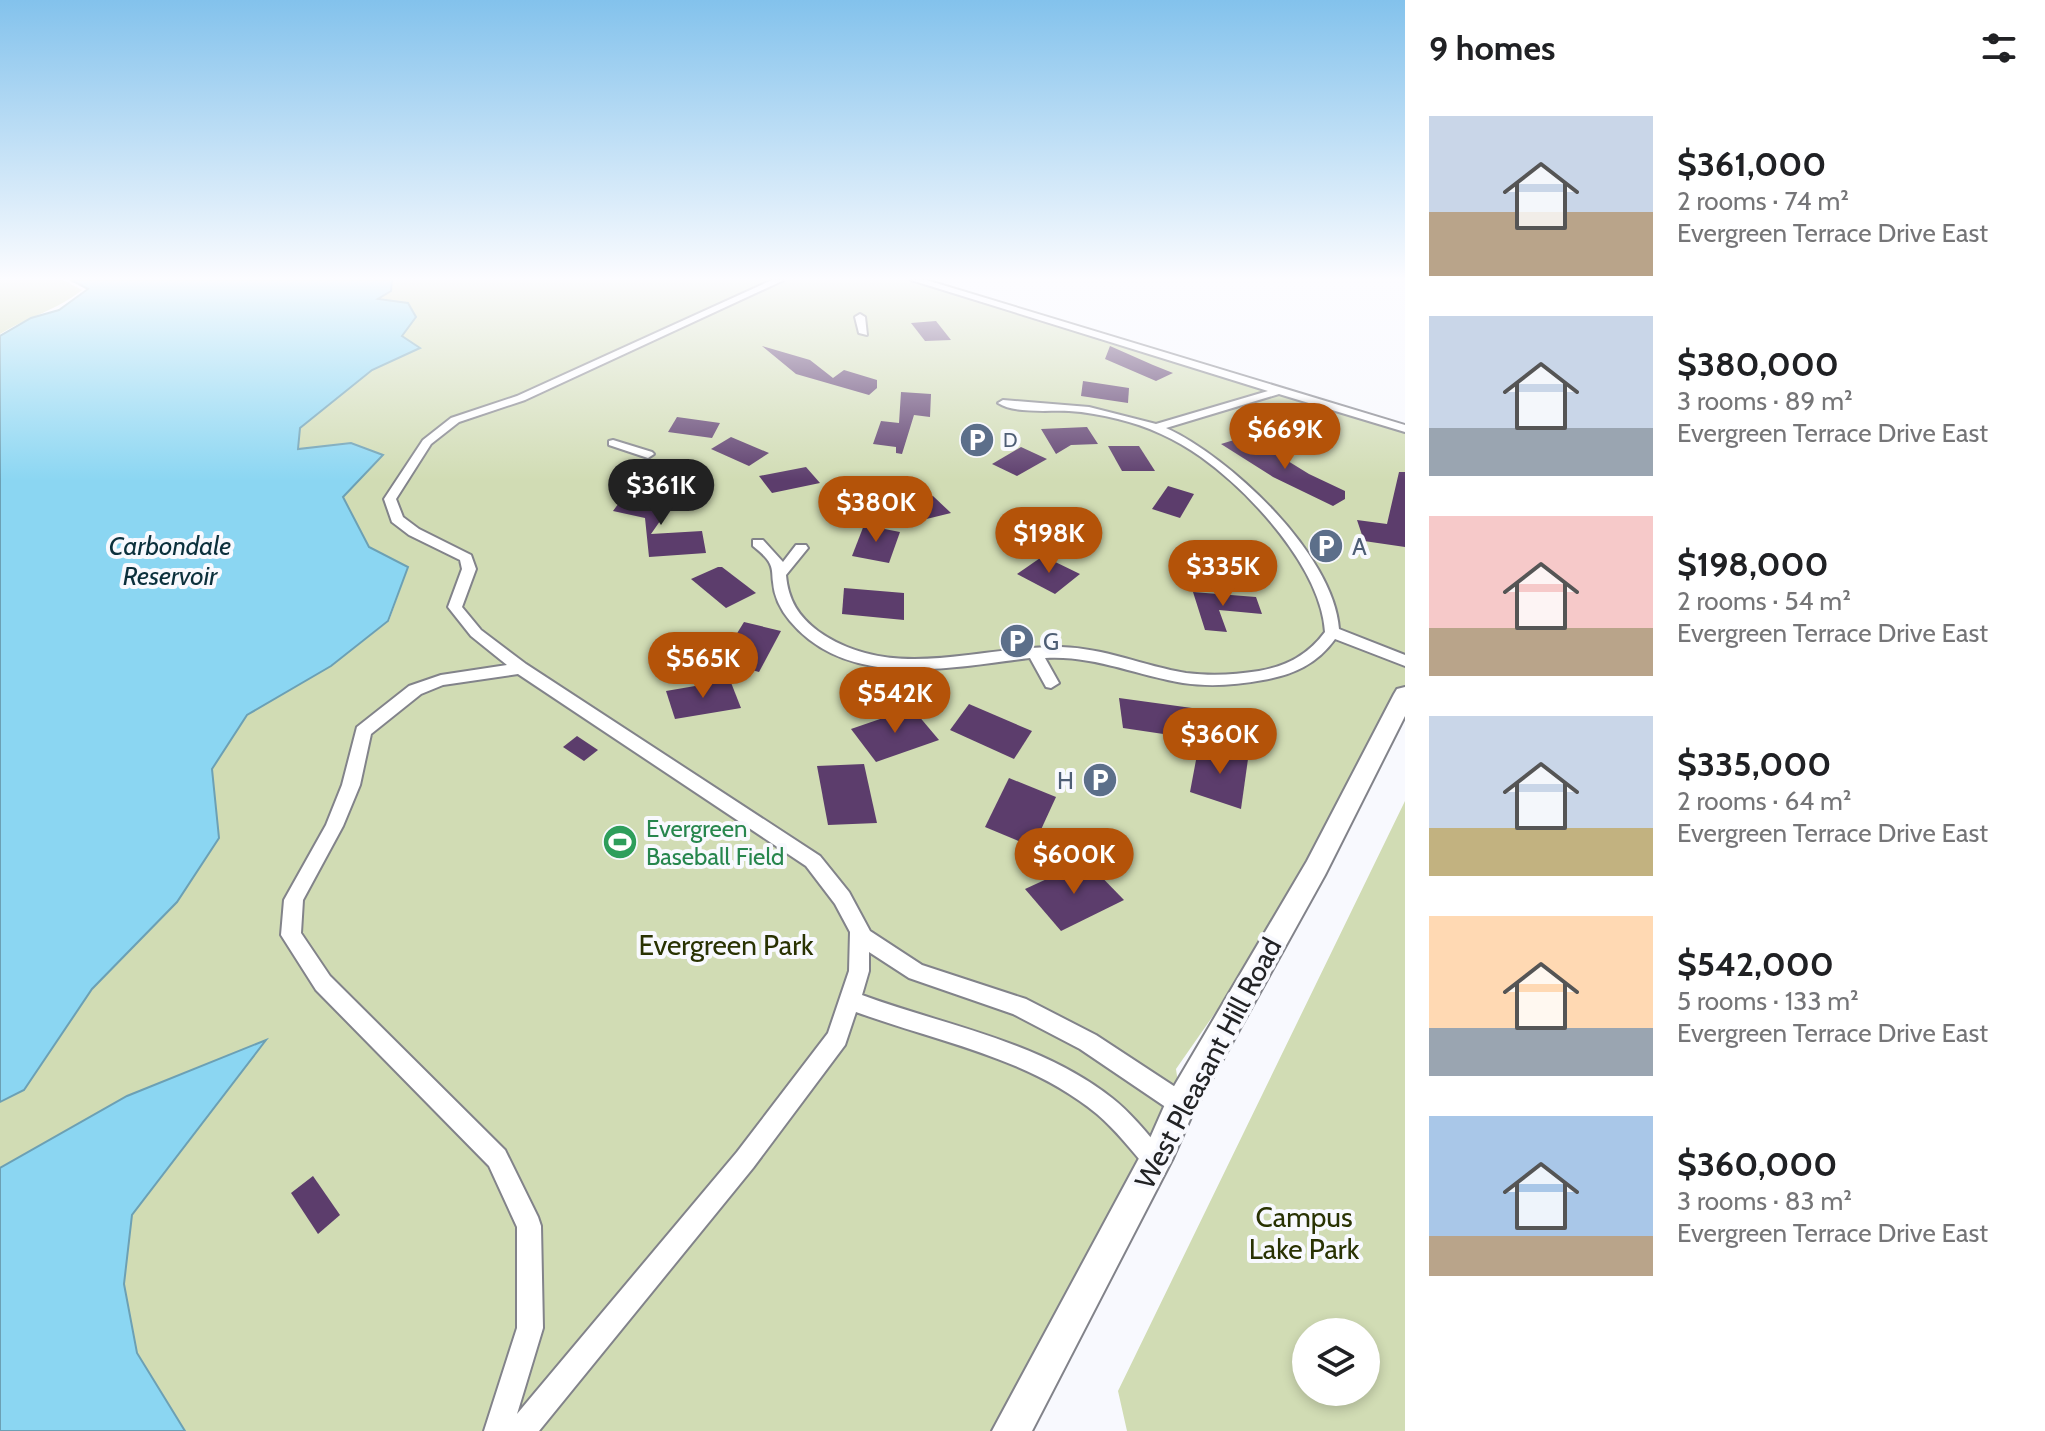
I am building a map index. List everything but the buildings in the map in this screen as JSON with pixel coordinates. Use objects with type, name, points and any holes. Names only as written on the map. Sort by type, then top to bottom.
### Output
[{"type":"street","points":[[521,1431],[745,1160],[837,1038],[859,971],[860,935],[842,898],[813,861],[521,668],[476,633],[455,607],[469,569],[466,558],[414,532],[397,519],[390,499],[405,472],[427,442],[455,420],[521,398],[633,347]]},
{"type":"street","points":[[1133,347],[1405,429]]},
{"type":"street","points":[[1157,427],[1278,391]]},
{"type":"street","points":[[758,543],[778,561],[784,601],[796,618],[822,641],[860,657],[897,666],[916,667],[1034,652],[1100,656],[1186,677],[1229,681],[1295,667],[1318,651],[1332,632],[1332,618],[1318,583],[1271,515],[1198,447],[1157,427],[1087,410],[1003,403]]},
{"type":"street","points":[[1010,416],[1025,406]]},
{"type":"street","points":[[613,443],[648,454]]},
{"type":"street","points":[[780,574],[801,548]]},
{"type":"street","points":[[1332,632],[1405,661]]},
{"type":"street","points":[[1034,652],[1051,683]]},
{"type":"street","points":[[498,1431],[530,1328],[529,1226],[497,1158],[323,983],[291,935],[294,900],[334,826],[356,774],[363,731],[415,690],[441,680],[521,668]]},
{"type":"street","name":"West Pleasant Hill Road","points":[[1011,1431],[1155,1160],[1181,1104],[1316,868],[1405,694]]},
{"type":"street","points":[[860,935],[916,972],[1019,1006],[1088,1042],[1181,1104]]},
{"type":"street","points":[[850,1000],[898,1019],[995,1047],[1048,1070],[1104,1106],[1155,1160]]},
{"type":"green space","name":"Evergreen Park","points":[[1135,347],[1405,429],[1405,694],[1316,868],[1176,1069],[1181,1104],[1010,1431],[185,1431],[137,1353],[124,1284],[132,1215],[265,1041],[127,1096],[0,1168],[0,1102],[24,1090],[92,989],[177,902],[218,838],[211,769],[247,715],[331,666],[389,621],[408,567],[369,547],[343,496],[382,456],[351,443],[298,450],[300,428],[372,370],[419,348]]},
{"type":"green space","name":"Campus Lake Park","points":[[1405,801],[1405,1431],[1127,1431],[1118,1391]]},
{"type":"water","name":"Carbondale Reservoir","points":[[0,347],[418,347],[372,370],[300,428],[298,449],[351,443],[383,455],[343,497],[369,547],[408,567],[388,621],[331,666],[247,715],[212,769],[219,838],[177,902],[92,989],[24,1090],[0,1102]]},
{"type":"water","points":[[266,1040],[132,1215],[124,1284],[137,1353],[185,1431],[0,1431],[0,1168],[127,1096]]},
{"type":"place","name":"D","points":[[977,440]]},
{"type":"place","name":"A","points":[[1326,546]]},
{"type":"place","name":"G","points":[[1017,641]]},
{"type":"place","name":"H","points":[[1100,780]]},
{"type":"place","name":"Evergreen Baseball Field","points":[[620,842]]}]
